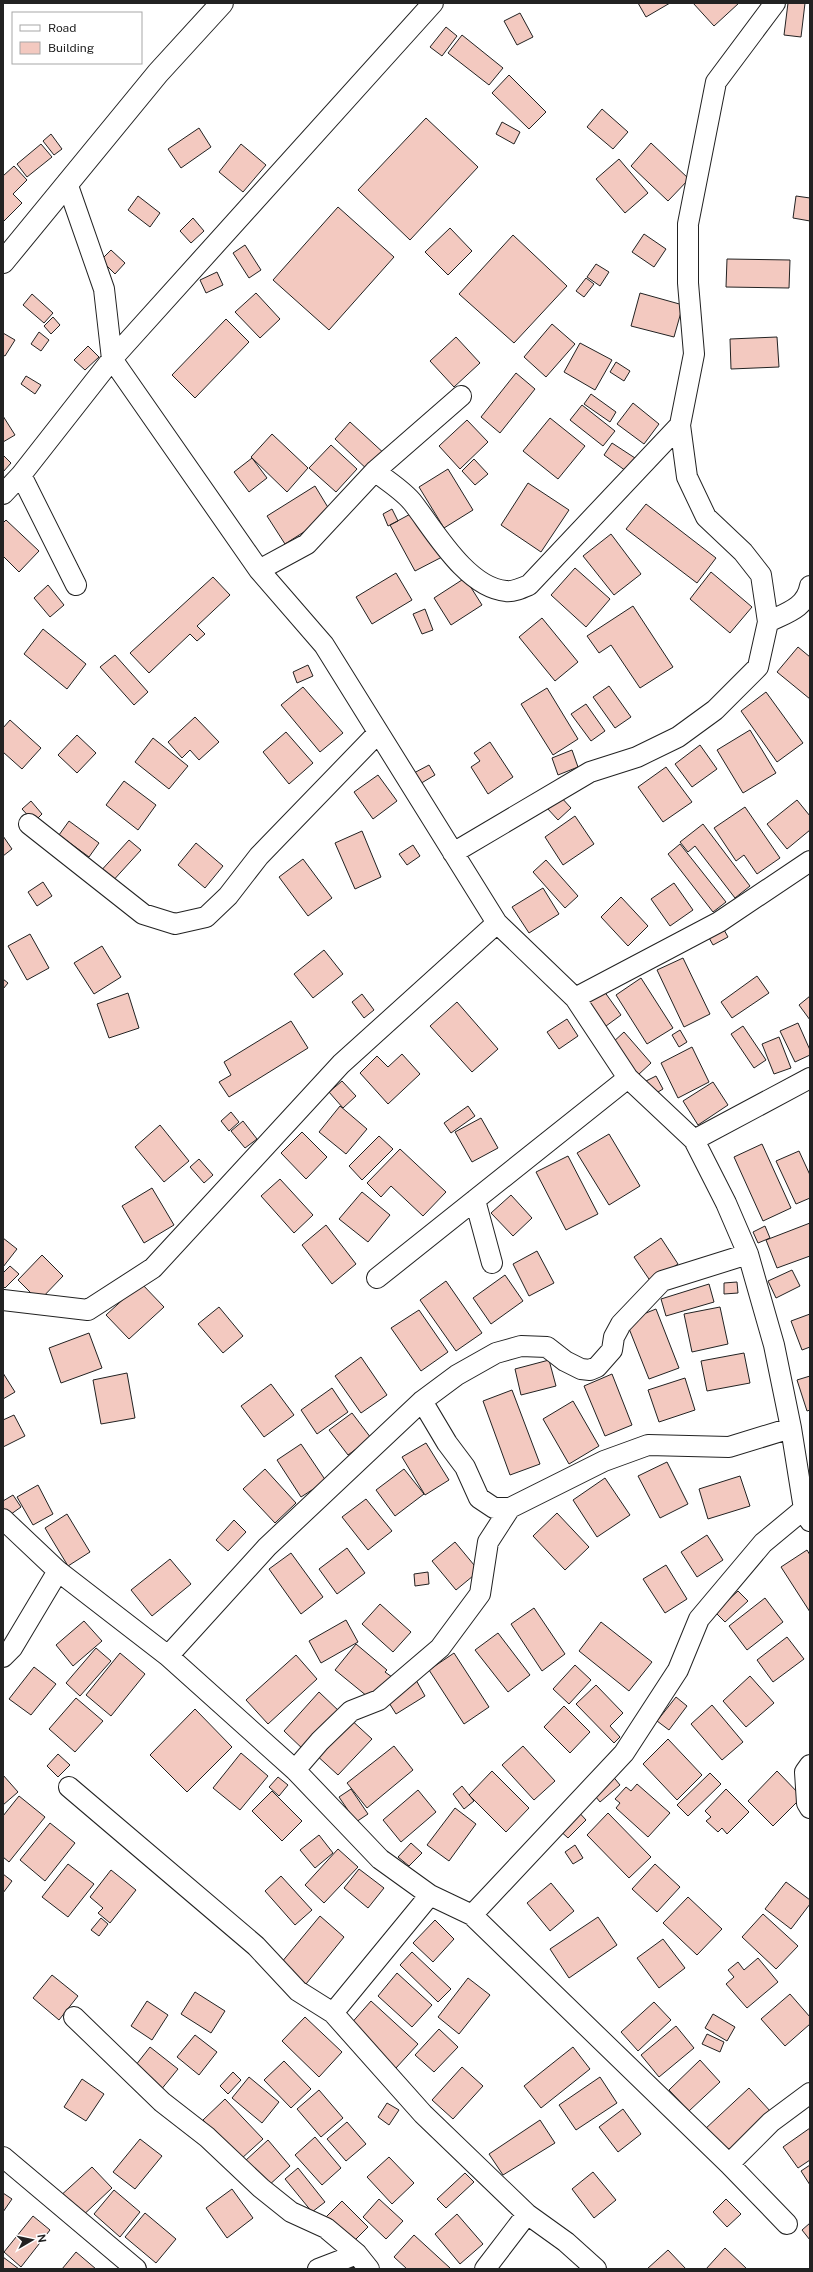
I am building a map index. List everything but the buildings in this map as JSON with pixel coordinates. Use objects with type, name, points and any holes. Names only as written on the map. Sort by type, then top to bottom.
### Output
[{"type":"main road","points":[[3,262],[158,73],[222,3]]},
{"type":"street","points":[[3,494],[21,475],[112,359],[433,3]]},
{"type":"street","points":[[453,853],[590,772],[636,757],[684,732],[714,710],[758,667],[768,622],[761,575],[743,552],[706,517],[687,477],[680,425],[694,354],[688,283],[688,224],[716,82],[775,3]]},
{"type":"street","points":[[67,183],[104,289],[112,359],[259,570],[324,645],[497,923],[575,998],[628,1078],[694,1140],[726,1203],[748,1254],[774,1346],[807,1515],[763,1544],[699,1619],[678,1670],[624,1753],[472,1915]]},
{"type":"street","points":[[259,570],[307,544],[376,471],[462,396]]},
{"type":"street","points":[[376,471],[412,501],[430,529],[462,568],[482,583],[505,591],[529,585],[680,425]]},
{"type":"street","points":[[21,475],[76,585]]},
{"type":"street","points":[[768,622],[802,605],[809,593],[810,586]]},
{"type":"street","points":[[29,824],[143,914],[175,924],[206,917],[228,896],[259,856],[378,733]]},
{"type":"street","points":[[575,998],[719,922],[810,861]]},
{"type":"street","points":[[3,1300],[88,1310],[153,1268],[341,1064],[497,923]]},
{"type":"street","points":[[377,1278],[628,1078]]},
{"type":"street","points":[[694,1140],[810,1078]]},
{"type":"street","points":[[475,1200],[492,1263]]},
{"type":"street","points":[[168,1656],[267,1547],[422,1401],[457,1375],[496,1353],[521,1346],[547,1347],[565,1361],[581,1370],[590,1370],[597,1367],[612,1350],[614,1337],[621,1324],[662,1281],[748,1254]]},
{"type":"street","points":[[422,1401],[447,1443],[465,1467],[479,1498],[494,1508],[510,1508],[604,1461],[648,1445],[729,1447],[791,1428]]},
{"type":"street","points":[[296,1770],[320,1741],[352,1711],[379,1700],[440,1648],[480,1594],[488,1542],[510,1508]]},
{"type":"street","points":[[3,1519],[58,1571],[168,1656],[296,1770],[380,1859],[430,1895],[472,1915],[729,2164],[787,2224]]},
{"type":"street","points":[[3,1657],[12,1648],[58,1571]]},
{"type":"street","points":[[810,1765],[805,1772],[807,1803],[810,1808]]},
{"type":"street","points":[[69,1787],[256,1946],[298,1991],[333,2013],[423,2114],[527,2214],[566,2242],[596,2269]]},
{"type":"street","points":[[333,2013],[430,1895]]},
{"type":"street","points":[[74,2017],[162,2102],[207,2137],[261,2188],[291,2212],[326,2228],[363,2262]]},
{"type":"street","points":[[729,2164],[771,2122],[810,2093]]},
{"type":"street","points":[[3,2157],[136,2269]]},
{"type":"street","points":[[485,2269],[527,2214]]},
{"type":"street","points":[[318,2269],[363,2262]]}]
